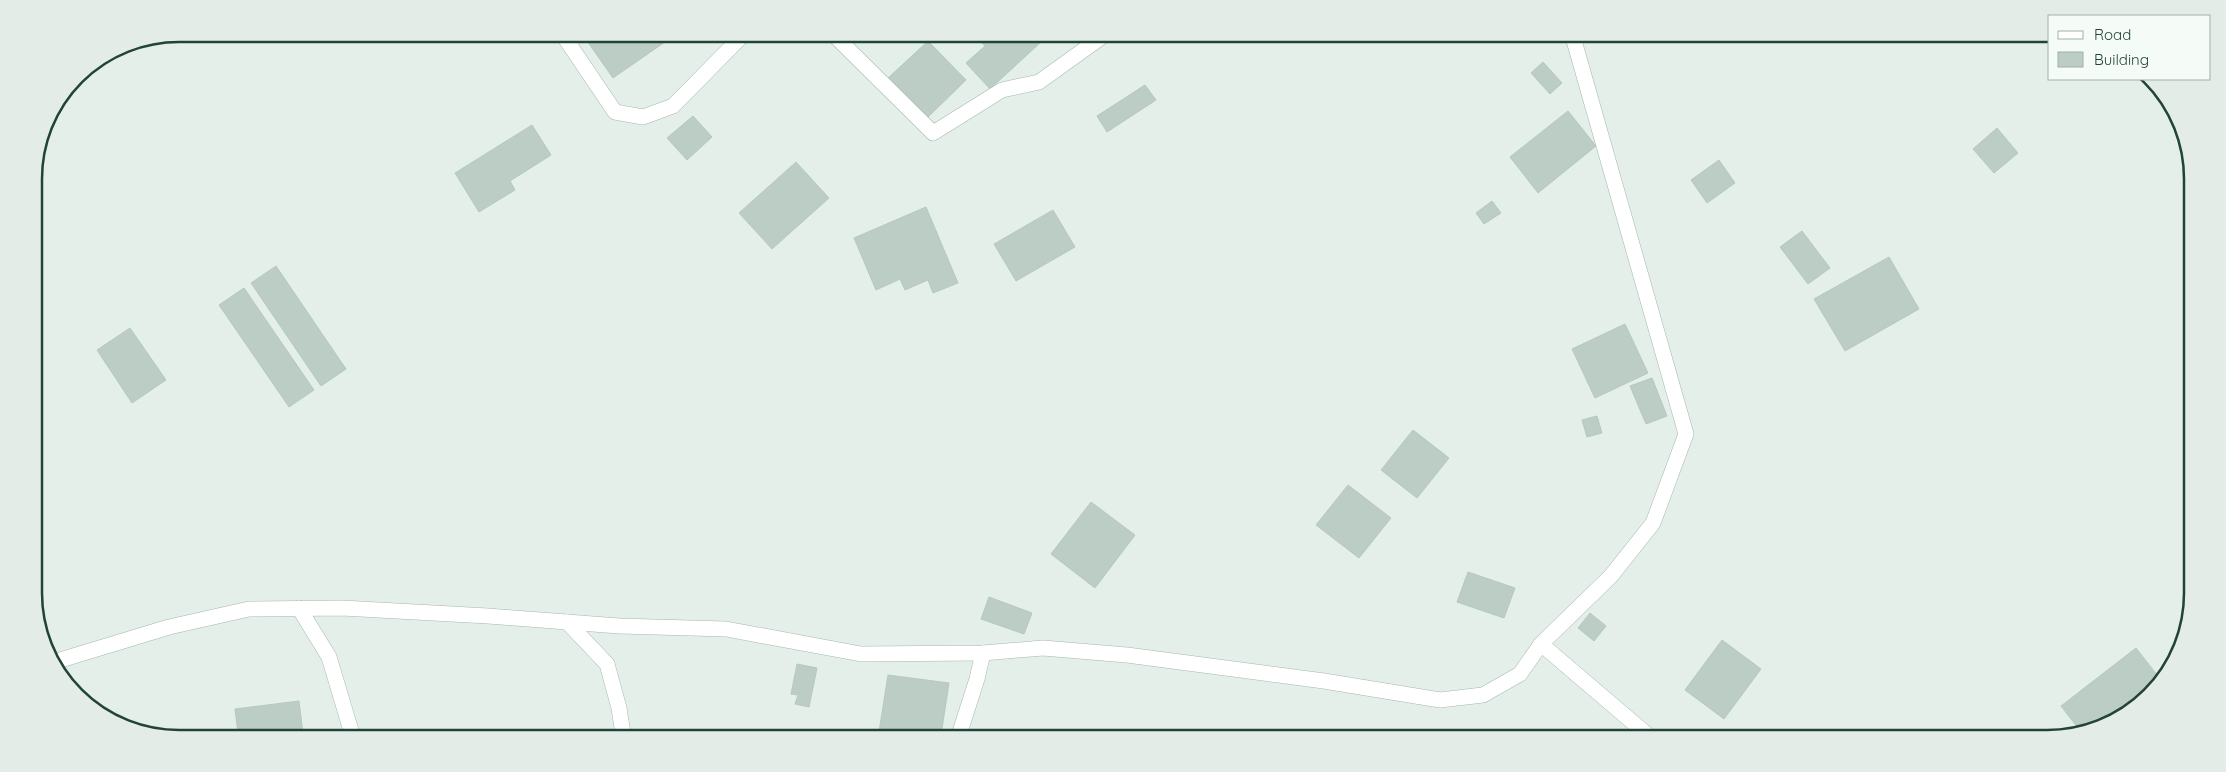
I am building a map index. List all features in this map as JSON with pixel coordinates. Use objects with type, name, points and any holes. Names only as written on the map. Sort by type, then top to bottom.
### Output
[{"type":"street","points":[[568,42],[615,112],[643,117],[673,106],[736,42]]},
{"type":"street","points":[[840,42],[933,133],[1002,90],[1039,82],[1095,42]]},
{"type":"street","points":[[61,660],[169,627],[249,609],[342,608],[567,622],[726,629],[862,654],[983,653],[1043,648],[1127,655],[1324,681],[1440,700],[1483,695],[1520,674],[1541,644],[1611,576],[1653,523],[1686,434],[1574,42]]},
{"type":"street","points":[[299,608],[329,657],[351,730]]},
{"type":"street","points":[[567,622],[606,664],[619,708],[622,730]]},
{"type":"street","points":[[1541,644],[1641,729]]},
{"type":"street","points":[[961,730],[983,653]]},
{"type":"building","points":[[588,42],[665,42],[613,78]]},
{"type":"building","points":[[929,42],[966,80],[926,119],[887,79]]},
{"type":"building","points":[[981,42],[1041,42],[990,89],[966,63],[985,46]]},
{"type":"building","points":[[1543,62],[1562,83],[1550,94],[1531,73]]},
{"type":"building","points":[[1145,85],[1156,100],[1107,132],[1097,116]]},
{"type":"building","points":[[1568,111],[1596,146],[1538,193],[1510,157]]},
{"type":"building","points":[[693,116],[712,137],[687,160],[667,138]]},
{"type":"building","points":[[532,125],[551,155],[510,181],[515,190],[479,212],[455,173]]},
{"type":"building","points":[[1997,128],[2018,153],[1994,173],[1973,149]]},
{"type":"building","points":[[1719,160],[1735,183],[1707,203],[1691,180]]},
{"type":"building","points":[[796,162],[829,198],[772,249],[739,213]]},
{"type":"building","points":[[1492,201],[1501,213],[1484,224],[1476,213]]},
{"type":"building","points":[[926,207],[958,283],[933,293],[928,280],[905,290],[900,279],[876,290],[854,238]]},
{"type":"building","points":[[1053,210],[1075,247],[1016,281],[994,244]]},
{"type":"building","points":[[1802,231],[1830,268],[1808,284],[1780,247]]},
{"type":"building","points":[[1889,257],[1919,309],[1845,351],[1814,299]]},
{"type":"building","points":[[276,266],[346,369],[321,386],[251,283]]},
{"type":"building","points":[[244,288],[314,390],[289,407],[219,305]]},
{"type":"building","points":[[1625,324],[1648,373],[1595,398],[1572,349]]},
{"type":"building","points":[[130,328],[166,380],[132,403],[97,350]]},
{"type":"building","points":[[1652,378],[1667,416],[1646,424],[1630,386]]},
{"type":"building","points":[[1597,416],[1602,433],[1587,437],[1582,420]]},
{"type":"building","points":[[1413,430],[1449,458],[1417,498],[1381,470]]},
{"type":"building","points":[[1348,485],[1391,518],[1359,558],[1316,525]]},
{"type":"building","points":[[1091,502],[1135,535],[1095,588],[1051,554]]},
{"type":"building","points":[[1468,572],[1515,588],[1504,618],[1457,602]]},
{"type":"building","points":[[989,597],[1032,613],[1024,634],[981,619]]},
{"type":"building","points":[[1590,613],[1606,626],[1594,641],[1578,628]]},
{"type":"building","points":[[1722,640],[1761,669],[1724,719],[1685,690]]},
{"type":"building","points":[[2136,648],[2156,674],[2130,701],[2115,711],[2090,722],[2077,726],[2061,706]]},
{"type":"building","points":[[797,664],[817,668],[809,707],[795,704],[798,695],[791,694]]},
{"type":"building","points":[[888,675],[949,683],[942,730],[879,730]]},
{"type":"building","points":[[299,701],[303,730],[238,730],[235,709]]}]
